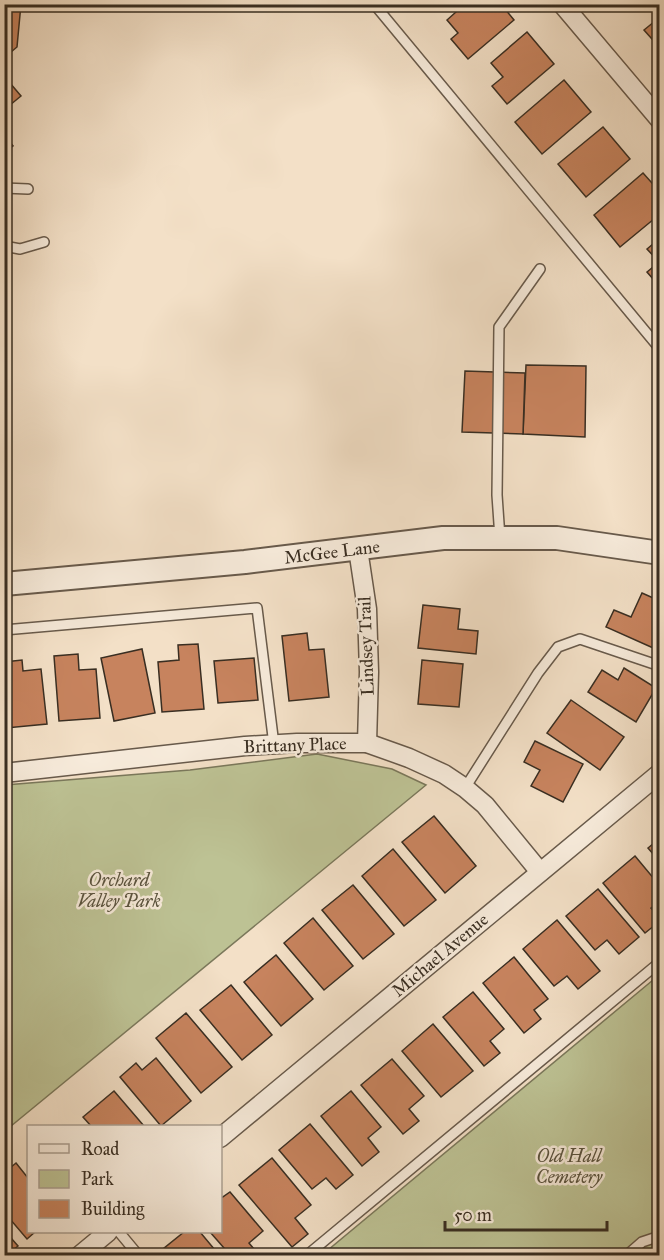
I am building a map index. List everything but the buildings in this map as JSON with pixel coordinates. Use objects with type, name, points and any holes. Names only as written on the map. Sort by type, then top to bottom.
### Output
[{"type":"street","points":[[562,4],[660,120]]},
{"type":"street","name":"McGee Lane","points":[[4,584],[245,562],[443,538],[557,538],[660,553]]},
{"type":"street","name":"Lindsey Trail","points":[[358,549],[367,609],[369,672],[367,743]]},
{"type":"street","name":"Brittany Place","points":[[4,773],[274,744],[367,743],[444,774],[465,788],[493,814],[540,872]]},
{"type":"street","name":"Michael Avenue","points":[[222,1136],[660,773]]},
{"type":"street","points":[[80,1256],[107,1233]]},
{"type":"lane","points":[[374,4],[660,349]]},
{"type":"lane","points":[[4,188],[28,189]]},
{"type":"lane","points":[[4,246],[20,249],[44,242]]},
{"type":"lane","points":[[500,538],[496,495],[499,327],[540,269]]},
{"type":"lane","points":[[4,630],[257,608],[274,744]]},
{"type":"lane","points":[[465,788],[538,673],[558,647],[580,639],[660,666]]},
{"type":"lane","points":[[306,1256],[660,962]]},
{"type":"lane","points":[[120,1233],[139,1256]]},
{"type":"lane","points":[[626,1256],[642,1242],[660,1236]]},
{"type":"green space","name":"Orchard Valley Park","points":[[317,754],[392,769],[426,785],[5,1131],[5,785],[190,770]]},
{"type":"green space","name":"Old Hall Cemetery","points":[[659,975],[659,1255],[322,1255]]}]
